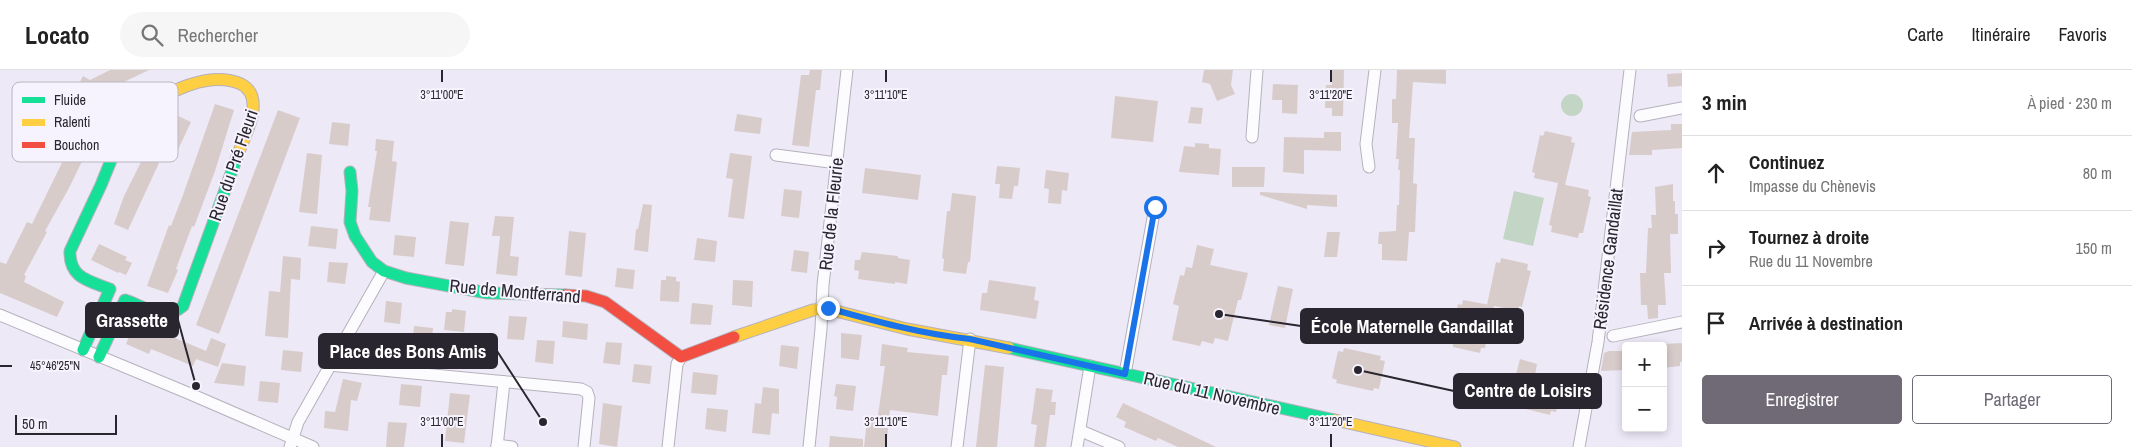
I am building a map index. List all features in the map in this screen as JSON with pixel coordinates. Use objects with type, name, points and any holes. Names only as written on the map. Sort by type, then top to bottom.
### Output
[{"type":"street","name":"Rue de la Fleurie","points":[[809,447],[847,70]]},
{"type":"street","points":[[1252,138],[1257,70]]},
{"type":"street","points":[[1369,167],[1366,144],[1375,70]]},
{"type":"street","name":"Résidence Gandaillat","points":[[1579,447],[1598,342],[1630,70]]},
{"type":"street","name":"Rue du Pré Fleuri","points":[[110,162],[70,251],[68,261],[70,268],[77,275],[110,289],[125,300],[163,314],[176,313],[184,306],[253,112],[254,103],[247,87],[222,77],[207,78],[178,91]]},
{"type":"street","points":[[1640,116],[1682,108]]},
{"type":"street","points":[[776,155],[837,163]]},
{"type":"street","name":"Rue de Montferrand","points":[[350,172],[352,191],[350,222],[355,236],[372,262],[384,271],[406,278],[487,293],[586,296],[605,302],[681,357]]},
{"type":"street","points":[[1125,374],[1155,207]]},
{"type":"street","points":[[292,443],[298,422],[384,271]]},
{"type":"street","points":[[84,350],[110,289]]},
{"type":"street","points":[[99,357],[125,300]]},
{"type":"street","points":[[668,447],[677,364],[681,357],[696,350],[822,308]]},
{"type":"street","name":"Rue du 11 Novembre","points":[[822,308],[1455,447]]},
{"type":"street","points":[[0,316],[188,392],[292,443],[312,447]]},
{"type":"street","points":[[1613,336],[1682,322]]},
{"type":"street","points":[[957,447],[970,339]]},
{"type":"street","points":[[329,365],[581,389],[587,392],[589,398],[584,447]]},
{"type":"street","points":[[1077,447],[1090,366]]},
{"type":"street","points":[[504,382],[497,446],[512,447]]},
{"type":"street","points":[[1081,431],[1120,447]]},
{"type":"green space","points":[[1572,94],[1580,97],[1583,105],[1580,113],[1572,116],[1564,113],[1561,105],[1564,97]]},
{"type":"green space","points":[[1514,191],[1544,198],[1533,246],[1503,239]]},
{"type":"building","points":[[110,70],[149,70],[124,82],[80,82],[83,76],[90,80]]},
{"type":"building","points":[[810,70],[822,70],[820,90],[816,90],[809,147],[792,145],[801,75],[809,75]]},
{"type":"building","points":[[1204,70],[1233,70],[1231,85],[1235,94],[1217,101],[1210,84],[1202,82]]},
{"type":"building","points":[[1332,70],[1344,70],[1343,116],[1332,116],[1332,108],[1325,108],[1326,85],[1332,85]]},
{"type":"building","points":[[1397,70],[1446,70],[1446,84],[1413,82],[1409,138],[1415,138],[1413,183],[1417,184],[1415,232],[1409,232],[1407,261],[1382,260],[1382,244],[1378,244],[1379,232],[1396,231],[1397,205],[1399,205],[1400,170],[1398,170],[1399,159],[1396,159],[1398,123],[1392,123],[1392,99],[1396,99]]},
{"type":"building","points":[[1682,73],[1682,86],[1668,87],[1667,74]]},
{"type":"building","points":[[1273,84],[1298,85],[1297,114],[1282,113],[1282,100],[1272,100]]},
{"type":"building","points":[[1115,96],[1158,101],[1153,142],[1111,138]]},
{"type":"building","points":[[215,104],[234,110],[215,171],[194,227],[192,226],[176,269],[178,270],[168,293],[147,286],[169,225],[171,226],[183,195]]},
{"type":"building","points":[[1191,107],[1203,108],[1201,124],[1188,123]]},
{"type":"building","points":[[278,110],[300,118],[219,334],[196,325]]},
{"type":"building","points":[[737,114],[762,118],[760,134],[734,131]]},
{"type":"building","points":[[178,116],[191,122],[178,150]]},
{"type":"building","points":[[332,122],[350,124],[348,146],[329,144]]},
{"type":"building","points":[[1671,124],[1682,124],[1682,148],[1652,150],[1652,155],[1629,155],[1632,132],[1671,130]]},
{"type":"building","points":[[1545,131],[1572,137],[1571,142],[1575,143],[1565,185],[1589,190],[1588,196],[1591,197],[1583,233],[1579,233],[1578,238],[1551,232],[1552,226],[1549,225],[1558,183],[1534,178],[1535,173],[1532,172],[1540,135],[1543,136]]},
{"type":"building","points":[[1324,132],[1341,132],[1341,151],[1304,150],[1304,174],[1283,172],[1284,137],[1324,138]]},
{"type":"building","points":[[376,139],[394,141],[392,161],[397,162],[390,222],[369,220],[371,207],[368,207],[377,151],[375,151]]},
{"type":"building","points":[[1195,143],[1209,144],[1209,148],[1221,149],[1219,175],[1179,172],[1184,146],[1195,147]]},
{"type":"building","points":[[307,153],[322,155],[317,214],[299,212]]},
{"type":"building","points":[[730,153],[752,156],[744,219],[728,217],[733,179],[726,178]]},
{"type":"building","points":[[62,162],[82,162],[24,275],[26,276],[24,282],[64,302],[57,317],[0,293],[0,262],[6,264],[27,222],[32,224]]},
{"type":"building","points":[[141,162],[159,163],[128,230],[114,224],[124,196]]},
{"type":"building","points":[[997,166],[1020,168],[1018,186],[1014,186],[1012,199],[999,198],[1000,184],[995,184]]},
{"type":"building","points":[[1232,167],[1265,167],[1264,187],[1232,187]]},
{"type":"building","points":[[865,168],[921,175],[918,200],[862,193]]},
{"type":"building","points":[[1046,170],[1069,173],[1067,191],[1062,190],[1061,204],[1048,203],[1049,189],[1044,188]]},
{"type":"building","points":[[1673,184],[1675,214],[1678,214],[1678,234],[1670,234],[1671,273],[1664,273],[1666,305],[1658,305],[1658,318],[1648,319],[1647,305],[1641,305],[1640,273],[1646,273],[1648,228],[1652,228],[1651,215],[1656,215],[1655,187]]},
{"type":"building","points":[[784,189],[802,191],[799,218],[781,216]]},
{"type":"building","points":[[1260,192],[1337,195],[1337,207],[1307,205],[1307,209],[1260,195]]},
{"type":"building","points":[[952,193],[976,196],[970,262],[968,262],[966,274],[943,271],[944,259],[942,258],[947,211],[950,211]]},
{"type":"building","points":[[643,204],[652,205],[648,252],[634,250],[636,229],[638,229]]},
{"type":"building","points":[[495,216],[514,217],[510,256],[519,257],[517,276],[496,274],[500,236],[492,236]]},
{"type":"building","points":[[450,221],[469,223],[464,266],[445,264]]},
{"type":"building","points":[[311,226],[338,229],[336,249],[308,246]]},
{"type":"building","points":[[569,231],[586,233],[582,277],[565,275]]},
{"type":"building","points":[[1327,232],[1340,232],[1337,257],[1324,257]]},
{"type":"building","points":[[395,235],[416,237],[414,257],[393,255]]},
{"type":"building","points":[[697,238],[717,241],[715,262],[694,260]]},
{"type":"building","points":[[99,244],[127,257],[125,260],[132,263],[126,275],[91,260]]},
{"type":"building","points":[[1197,245],[1214,249],[1210,265],[1248,273],[1241,300],[1238,300],[1228,341],[1215,338],[1213,344],[1202,341],[1200,346],[1172,340],[1179,306],[1173,304],[1180,275],[1184,276],[1186,267],[1192,268]]},
{"type":"building","points":[[794,250],[809,252],[807,273],[791,271]]},
{"type":"building","points":[[862,252],[898,256],[898,258],[910,260],[907,284],[858,279],[859,271],[854,270],[855,260],[860,260]]},
{"type":"building","points":[[283,256],[301,258],[300,280],[291,279],[288,338],[265,336],[269,291],[280,292]]},
{"type":"building","points":[[1501,258],[1528,264],[1527,270],[1531,271],[1522,307],[1519,306],[1518,311],[1494,306],[1485,348],[1481,348],[1480,353],[1453,347],[1453,341],[1450,340],[1458,304],[1462,305],[1463,300],[1487,304],[1496,262],[1500,263]]},
{"type":"building","points":[[329,262],[348,263],[345,284],[327,282]]},
{"type":"building","points":[[617,268],[635,270],[633,289],[615,287]]},
{"type":"building","points":[[666,276],[676,277],[676,281],[680,282],[679,302],[660,301],[661,280],[666,280]]},
{"type":"building","points":[[733,280],[753,281],[752,307],[732,305]]},
{"type":"building","points":[[989,280],[1036,287],[1034,300],[1039,301],[1036,319],[980,310],[982,293],[987,293]]},
{"type":"building","points":[[1278,286],[1293,289],[1285,328],[1269,325]]},
{"type":"building","points":[[386,301],[402,303],[400,324],[384,322]]},
{"type":"building","points":[[692,303],[713,305],[711,325],[690,324]]},
{"type":"building","points":[[452,309],[466,311],[464,332],[444,330],[446,312],[452,312]]},
{"type":"building","points":[[509,316],[527,317],[524,340],[507,339]]},
{"type":"building","points":[[135,321],[206,351],[211,338],[226,344],[218,367],[196,359],[193,366],[151,349],[149,354],[126,344]]},
{"type":"building","points":[[563,321],[588,324],[587,340],[562,337]]},
{"type":"building","points":[[414,326],[433,328],[431,351],[412,349]]},
{"type":"building","points":[[476,333],[494,335],[492,357],[473,355]]},
{"type":"building","points":[[841,333],[862,335],[859,360],[841,358]]},
{"type":"building","points":[[537,340],[555,341],[553,364],[535,362]]},
{"type":"building","points":[[606,342],[622,343],[620,365],[603,363]]},
{"type":"building","points":[[1682,343],[1682,362],[1680,362],[1680,366],[1667,368],[1667,344]]},
{"type":"building","points":[[882,344],[908,348],[907,352],[949,356],[947,375],[942,375],[938,416],[890,410],[886,447],[864,447],[867,421],[877,422],[885,366],[880,366]]},
{"type":"building","points":[[781,345],[799,347],[797,369],[779,366]]},
{"type":"building","points":[[1344,348],[1381,356],[1380,360],[1385,361],[1379,389],[1374,388],[1373,391],[1336,383],[1337,380],[1332,378],[1338,351],[1343,352]]},
{"type":"building","points":[[283,350],[303,352],[301,372],[281,370]]},
{"type":"building","points":[[1622,351],[1622,370],[1601,371],[1604,353]]},
{"type":"building","points":[[1520,359],[1537,364],[1535,375],[1558,380],[1557,384],[1562,385],[1556,412],[1551,411],[1550,415],[1514,406],[1514,403],[1509,402]]},
{"type":"building","points":[[222,363],[246,366],[244,386],[214,383]]},
{"type":"building","points":[[634,364],[652,366],[650,384],[632,382]]},
{"type":"building","points":[[985,365],[1004,367],[997,447],[976,447]]},
{"type":"building","points":[[693,372],[718,375],[716,395],[691,393]]},
{"type":"building","points":[[343,379],[362,383],[357,401],[351,400],[348,431],[324,428],[325,411],[335,412]]},
{"type":"building","points":[[260,381],[280,383],[278,403],[258,401]]},
{"type":"building","points":[[401,384],[422,386],[420,407],[399,405]]},
{"type":"building","points":[[836,384],[856,386],[853,411],[836,409],[837,397],[834,396]]},
{"type":"building","points":[[763,387],[779,389],[779,414],[772,413],[770,435],[752,433],[755,403],[761,404]]},
{"type":"building","points":[[1036,388],[1053,390],[1051,402],[1056,402],[1055,415],[1050,415],[1046,447],[1034,447],[1037,425],[1031,424]]},
{"type":"building","points":[[450,393],[470,395],[464,443],[445,441]]},
{"type":"building","points":[[603,403],[622,406],[617,447],[599,444]]},
{"type":"building","points":[[1123,403],[1216,447],[1178,447],[1158,438],[1156,441],[1124,427],[1126,422],[1116,417]]},
{"type":"building","points":[[707,408],[728,410],[726,432],[705,429]]},
{"type":"building","points":[[388,422],[407,423],[404,447],[386,447]]},
{"type":"building","points":[[830,436],[863,439],[863,447],[829,447]]},
{"type":"traffic: fast","points":[[99,357],[125,300],[162,313],[176,311],[183,306],[237,157]]},
{"type":"traffic: fast","points":[[83,350],[110,289],[88,281],[77,273],[73,267],[70,251],[110,162]]},
{"type":"traffic: fast","points":[[350,172],[352,191],[350,222],[355,236],[372,262],[384,271],[406,278],[487,293],[565,295]]},
{"type":"traffic: fast","points":[[1009,348],[1335,420]]},
{"type":"traffic: slow","points":[[178,90],[203,81],[216,80],[229,80],[241,84],[247,89],[251,95],[253,110],[249,128],[237,157]]},
{"type":"traffic: slow","points":[[734,337],[813,310],[828,309],[907,329],[1009,348]]},
{"type":"traffic: slow","points":[[1335,420],[1455,447]]},
{"type":"traffic: jam","points":[[565,295],[586,296],[605,302],[681,357],[734,337]]},
{"type":"place","name":"École Maternelle Gandaillat","points":[[1219,314]]},
{"type":"place","name":"Centre de Loisirs","points":[[1358,370]]},
{"type":"place","name":"Grassette","points":[[196,386]]},
{"type":"place","name":"Place des Bons Amis","points":[[543,422]]},
{"type":"route","points":[[828,308],[948,337],[970,339],[1125,374],[1155,207]]}]
